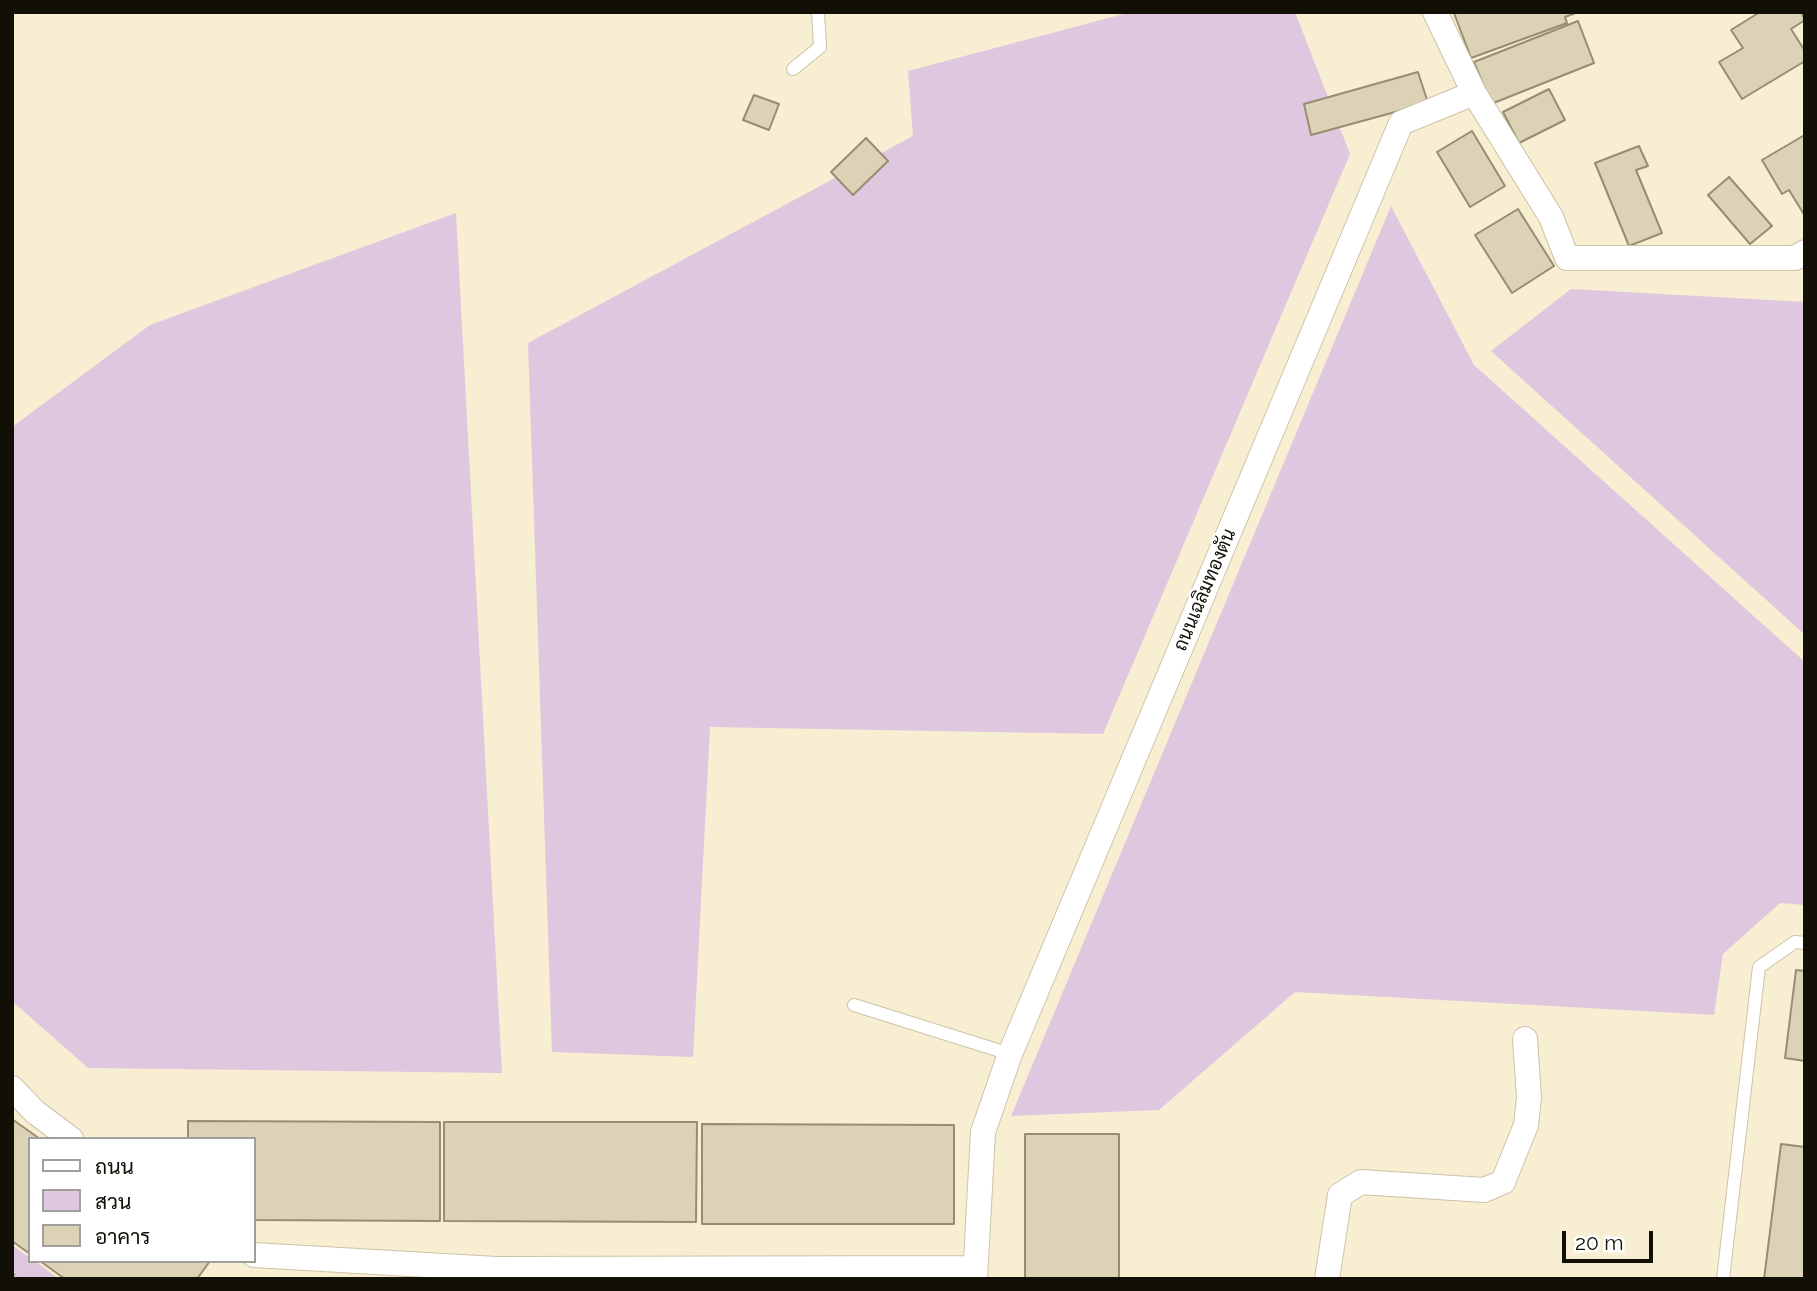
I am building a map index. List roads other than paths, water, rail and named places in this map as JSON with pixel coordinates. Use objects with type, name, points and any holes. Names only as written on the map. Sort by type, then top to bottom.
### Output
[{"type":"street","points":[[1436,12],[1474,93],[1551,216],[1567,258],[1796,258],[1805,252]]},
{"type":"street","name":"ถนนเฉลิมทองตัน","points":[[974,1273],[984,1132],[1010,1054],[1401,123],[1474,93]]},
{"type":"street","points":[[1327,1279],[1340,1195],[1361,1182],[1484,1190],[1503,1182],[1526,1125],[1529,1097],[1525,1039]]},
{"type":"street","points":[[12,1088],[35,1112],[68,1137]]},
{"type":"street","points":[[256,1255],[498,1274],[974,1273]]},
{"type":"lane","points":[[793,69],[820,47],[818,12]]},
{"type":"lane","points":[[1722,1279],[1759,967],[1795,942],[1805,943]]},
{"type":"lane","points":[[854,1005],[1010,1054]]}]
